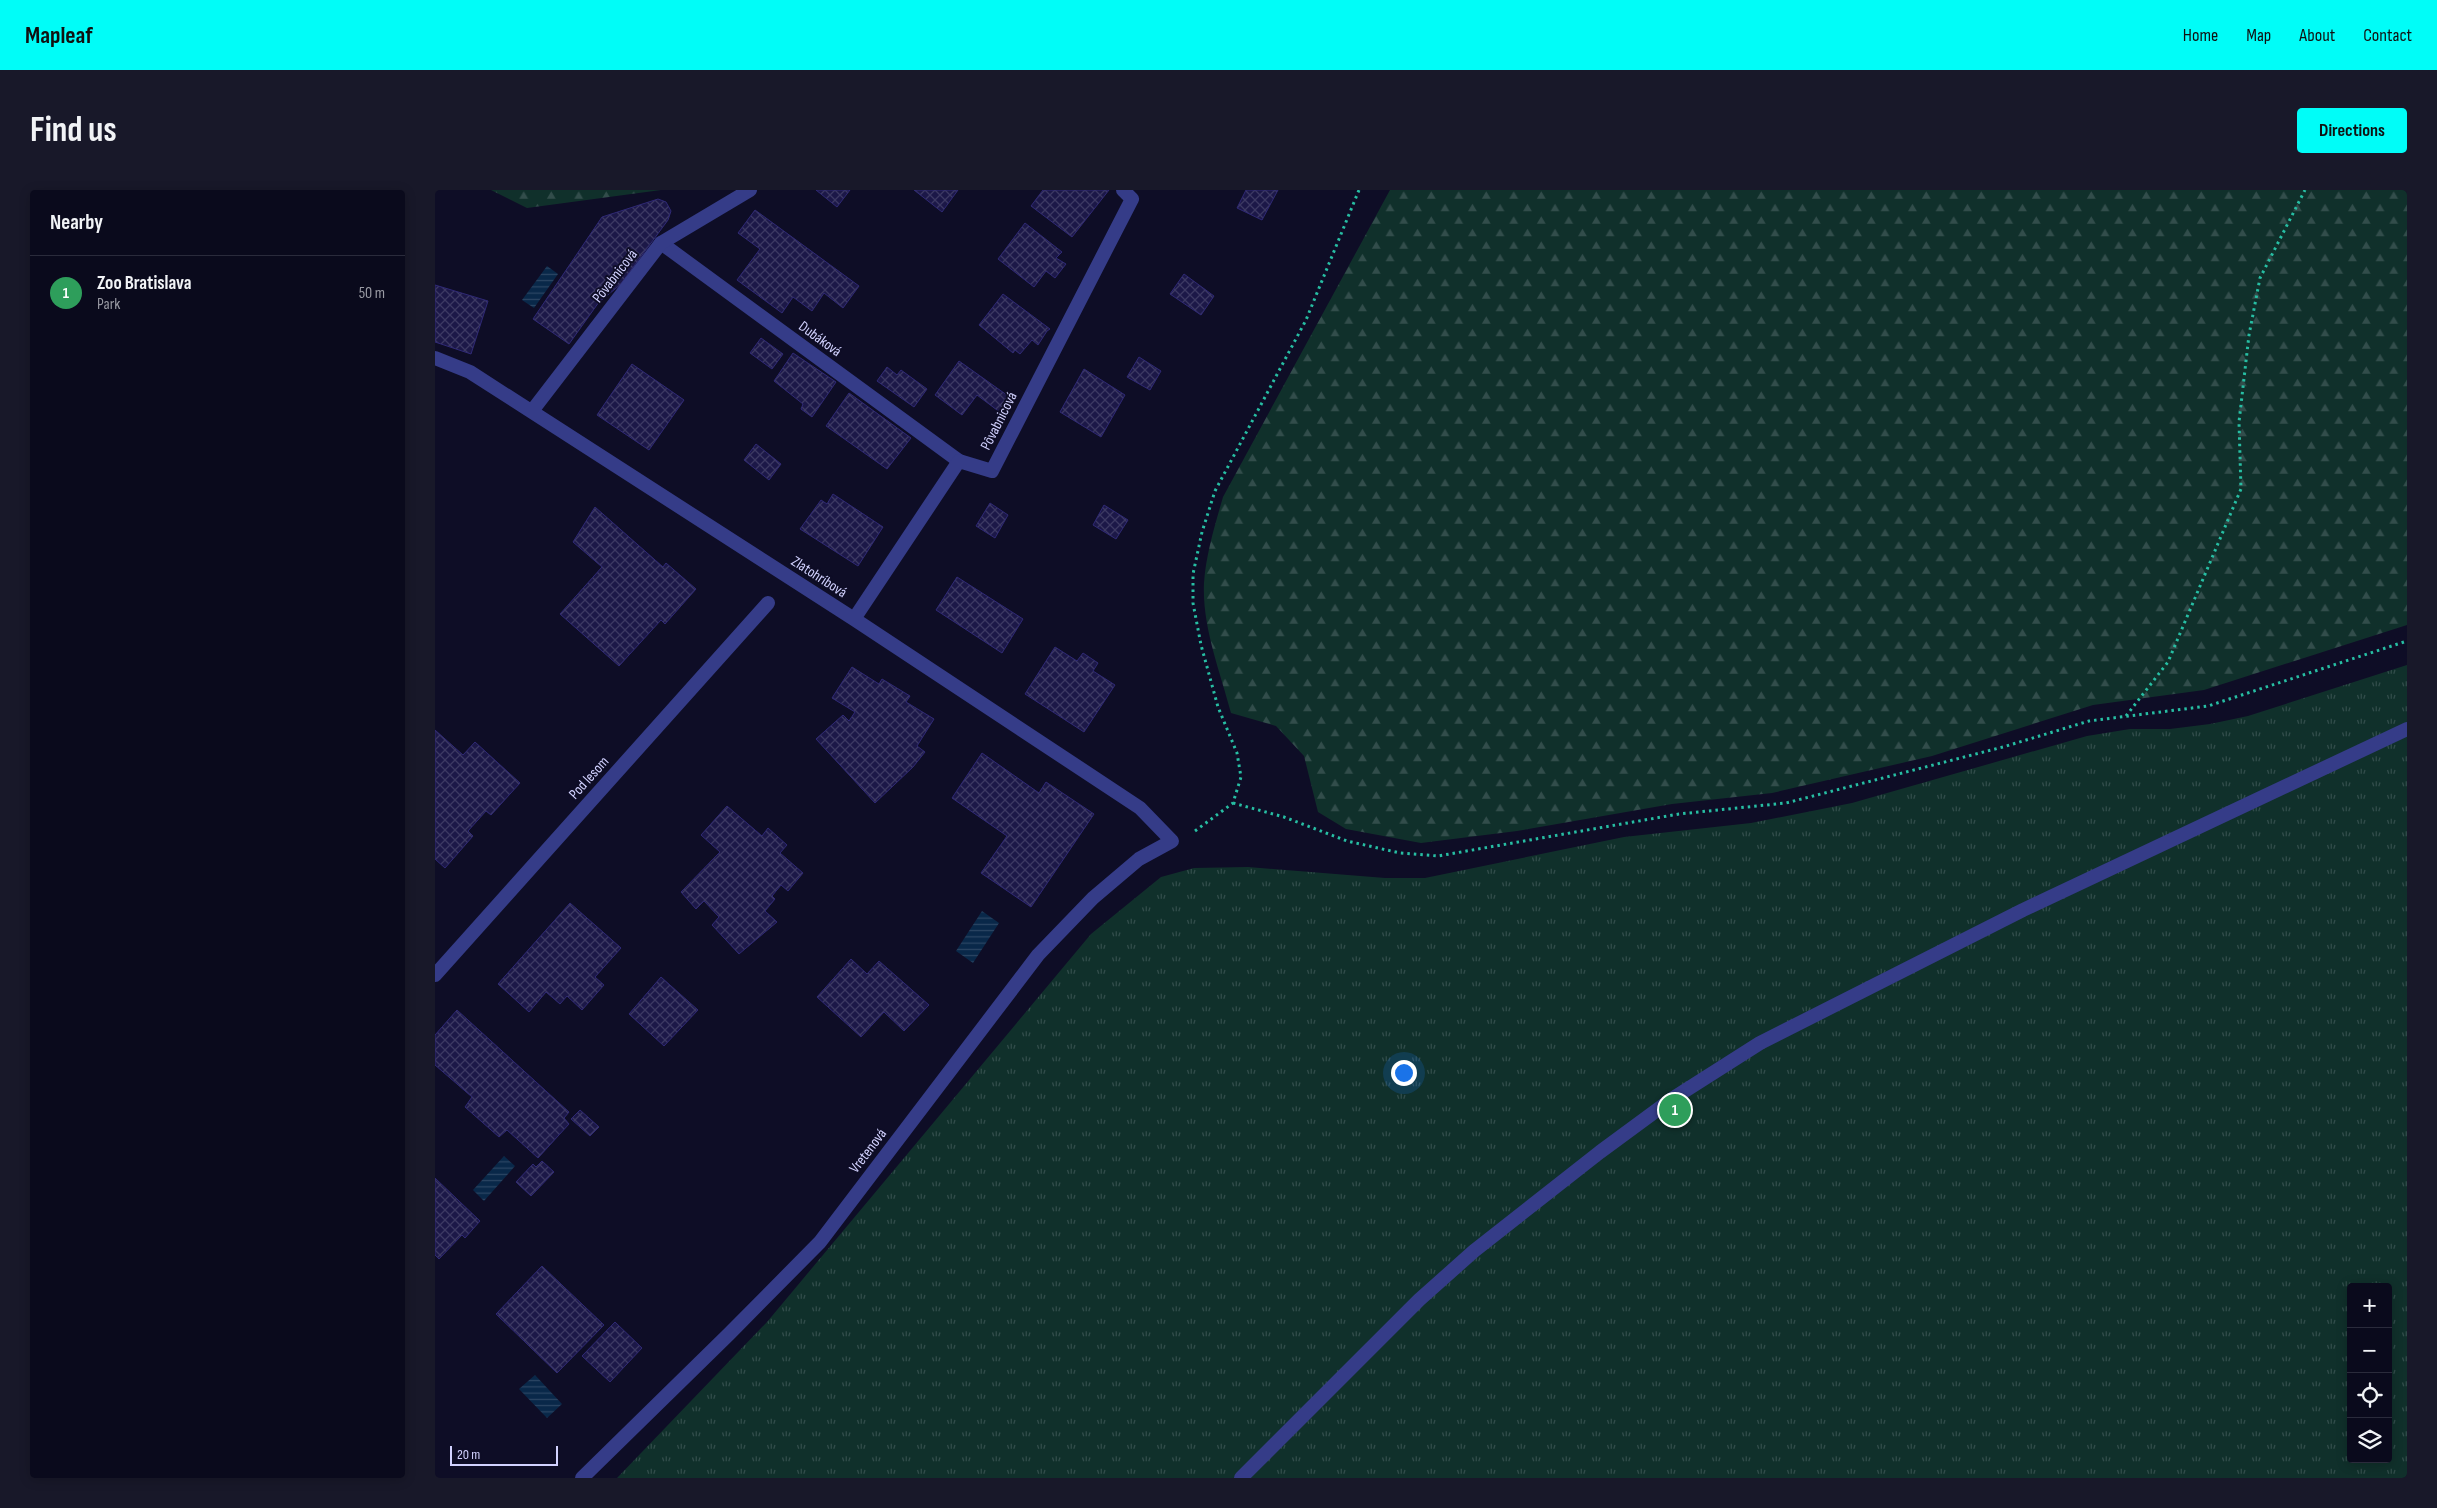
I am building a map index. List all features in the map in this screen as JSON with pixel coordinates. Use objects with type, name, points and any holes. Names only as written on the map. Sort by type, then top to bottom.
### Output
[{"type":"street","name":"Pôvabnicová","points":[[531,411],[661,243],[750,190]]},
{"type":"street","name":"Pôvabnicová","points":[[959,461],[992,471],[1132,199],[1123,190]]},
{"type":"street","name":"Dubáková","points":[[661,243],[959,461]]},
{"type":"street","name":"Zlatohríbová","points":[[435,358],[470,372],[854,619],[1140,808],[1172,841]]},
{"type":"street","points":[[854,619],[959,461]]},
{"type":"street","name":"Pod lesom","points":[[435,975],[768,603]]},
{"type":"street","points":[[1241,1478],[1367,1350],[1474,1251],[1608,1146],[1673,1099],[1759,1043],[2023,910],[2407,729]]},
{"type":"street","name":"Vretenová","points":[[583,1478],[819,1242],[1038,954],[1093,898],[1139,859],[1172,841]]},
{"type":"path","points":[[1172,841],[1192,834],[1233,804],[1241,777],[1237,753],[1218,707],[1201,645],[1193,603],[1193,574],[1202,532],[1215,491],[1306,320],[1359,190]]},
{"type":"path","points":[[2125,717],[2168,662],[2241,489],[2239,422],[2249,335],[2260,278],[2305,190]]},
{"type":"path","points":[[1233,804],[1284,818],[1347,841],[1400,853],[1438,856],[1679,814],[1786,803],[2003,747],[2089,721],[2208,706],[2407,642]]},
{"type":"green space","points":[[491,190],[661,190],[527,208]]},
{"type":"green space","points":[[1390,190],[2407,190],[2407,625],[2204,690],[2093,705],[1932,756],[1772,793],[1672,804],[1517,831],[1421,843],[1346,829],[1318,812],[1304,756],[1276,726],[1231,713],[1209,632],[1204,599],[1204,583],[1209,550],[1223,497]]},
{"type":"green space","points":[[2407,665],[2407,1478],[617,1478],[767,1322],[1091,934],[1161,877],[1194,868],[1248,867],[1385,878],[1425,878],[1624,837],[1751,823],[1852,803],[2087,736],[2130,729],[2170,729],[2210,724],[2248,716]]},
{"type":"water","points":[[547,266],[558,274],[534,308],[522,300]]},
{"type":"water","points":[[982,911],[999,923],[973,963],[956,951]]},
{"type":"water","points":[[504,1156],[515,1166],[484,1201],[473,1190]]},
{"type":"water","points":[[535,1375],[562,1404],[547,1418],[519,1389]]},
{"type":"building","points":[[816,190],[850,190],[837,207]]},
{"type":"building","points":[[914,190],[958,190],[942,212]]},
{"type":"building","points":[[1043,190],[1109,190],[1072,237],[1031,206]]},
{"type":"building","points":[[1246,190],[1278,190],[1262,220],[1237,208]]},
{"type":"building","points":[[658,199],[666,202],[671,211],[668,220],[620,285],[599,302],[569,344],[533,319],[602,217]]},
{"type":"building","points":[[755,210],[859,286],[843,308],[824,293],[812,311],[793,297],[782,313],[737,280],[760,249],[738,233]]},
{"type":"building","points":[[1025,223],[1062,252],[1056,258],[1066,264],[1055,278],[1046,271],[1034,287],[998,259]]},
{"type":"building","points":[[1184,274],[1214,296],[1201,315],[1170,294]]},
{"type":"building","points":[[435,285],[488,301],[471,354],[435,342]]},
{"type":"building","points":[[1003,294],[1050,329],[1038,345],[1032,340],[1020,354],[1015,350],[1013,353],[979,325]]},
{"type":"building","points":[[761,338],[783,354],[772,369],[750,353]]},
{"type":"building","points":[[793,353],[836,382],[812,417],[801,409],[803,404],[774,381]]},
{"type":"building","points":[[1139,357],[1161,371],[1150,390],[1127,377]]},
{"type":"building","points":[[959,361],[1011,398],[1001,413],[977,395],[962,415],[935,395]]},
{"type":"building","points":[[632,364],[684,400],[649,450],[597,415]]},
{"type":"building","points":[[887,367],[897,375],[901,370],[927,389],[914,407],[877,381]]},
{"type":"building","points":[[1084,369],[1125,395],[1101,437],[1060,412]]},
{"type":"building","points":[[849,393],[911,438],[887,469],[826,426]]},
{"type":"building","points":[[756,444],[781,464],[769,480],[744,460]]},
{"type":"building","points":[[833,494],[883,527],[858,566],[800,529],[821,500],[827,504]]},
{"type":"building","points":[[990,503],[1008,515],[995,538],[976,526]]},
{"type":"building","points":[[1104,505],[1128,520],[1116,539],[1093,525]]},
{"type":"building","points":[[595,507],[663,567],[666,563],[696,589],[665,624],[661,620],[619,666],[560,614],[602,567],[573,542]]},
{"type":"building","points":[[957,577],[1023,619],[1002,653],[936,610]]},
{"type":"building","points":[[1055,647],[1077,661],[1083,653],[1098,663],[1093,671],[1115,685],[1084,732],[1025,694]]},
{"type":"building","points":[[852,667],[879,684],[882,679],[910,696],[906,702],[934,719],[917,746],[925,752],[913,767],[875,803],[816,739],[843,715],[849,721],[855,712],[832,698]]},
{"type":"building","points":[[435,730],[463,755],[475,742],[520,783],[491,815],[486,811],[468,831],[473,836],[445,868],[435,859]]},
{"type":"building","points":[[982,753],[1039,793],[1046,782],[1094,814],[1031,907],[981,873],[1007,836],[952,798]]},
{"type":"building","points":[[727,806],[762,836],[768,828],[787,845],[780,853],[803,873],[788,891],[781,885],[772,896],[775,899],[765,911],[777,922],[739,954],[712,925],[719,917],[704,901],[696,909],[681,892],[720,852],[701,835]]},
{"type":"building","points":[[570,903],[621,948],[595,977],[604,985],[582,1010],[567,996],[560,1004],[546,992],[529,1012],[498,984]]},
{"type":"building","points":[[851,959],[867,974],[879,961],[929,1005],[904,1031],[884,1012],[861,1037],[817,997]]},
{"type":"building","points":[[661,977],[698,1010],[664,1046],[629,1014]]},
{"type":"building","points":[[457,1010],[569,1112],[564,1118],[569,1124],[538,1158],[507,1130],[499,1137],[465,1107],[472,1097],[435,1065],[435,1035]]},
{"type":"building","points":[[580,1110],[599,1127],[590,1136],[571,1119]]},
{"type":"building","points":[[542,1161],[554,1172],[531,1196],[516,1182],[533,1164],[536,1167]]},
{"type":"building","points":[[435,1178],[480,1221],[465,1238],[462,1235],[439,1259],[435,1255]]},
{"type":"building","points":[[542,1266],[604,1325],[557,1373],[496,1314]]},
{"type":"building","points":[[615,1322],[642,1348],[610,1382],[582,1356]]},
{"type":"place","name":"Zoo Bratislava","points":[[1675,1110]]}]
